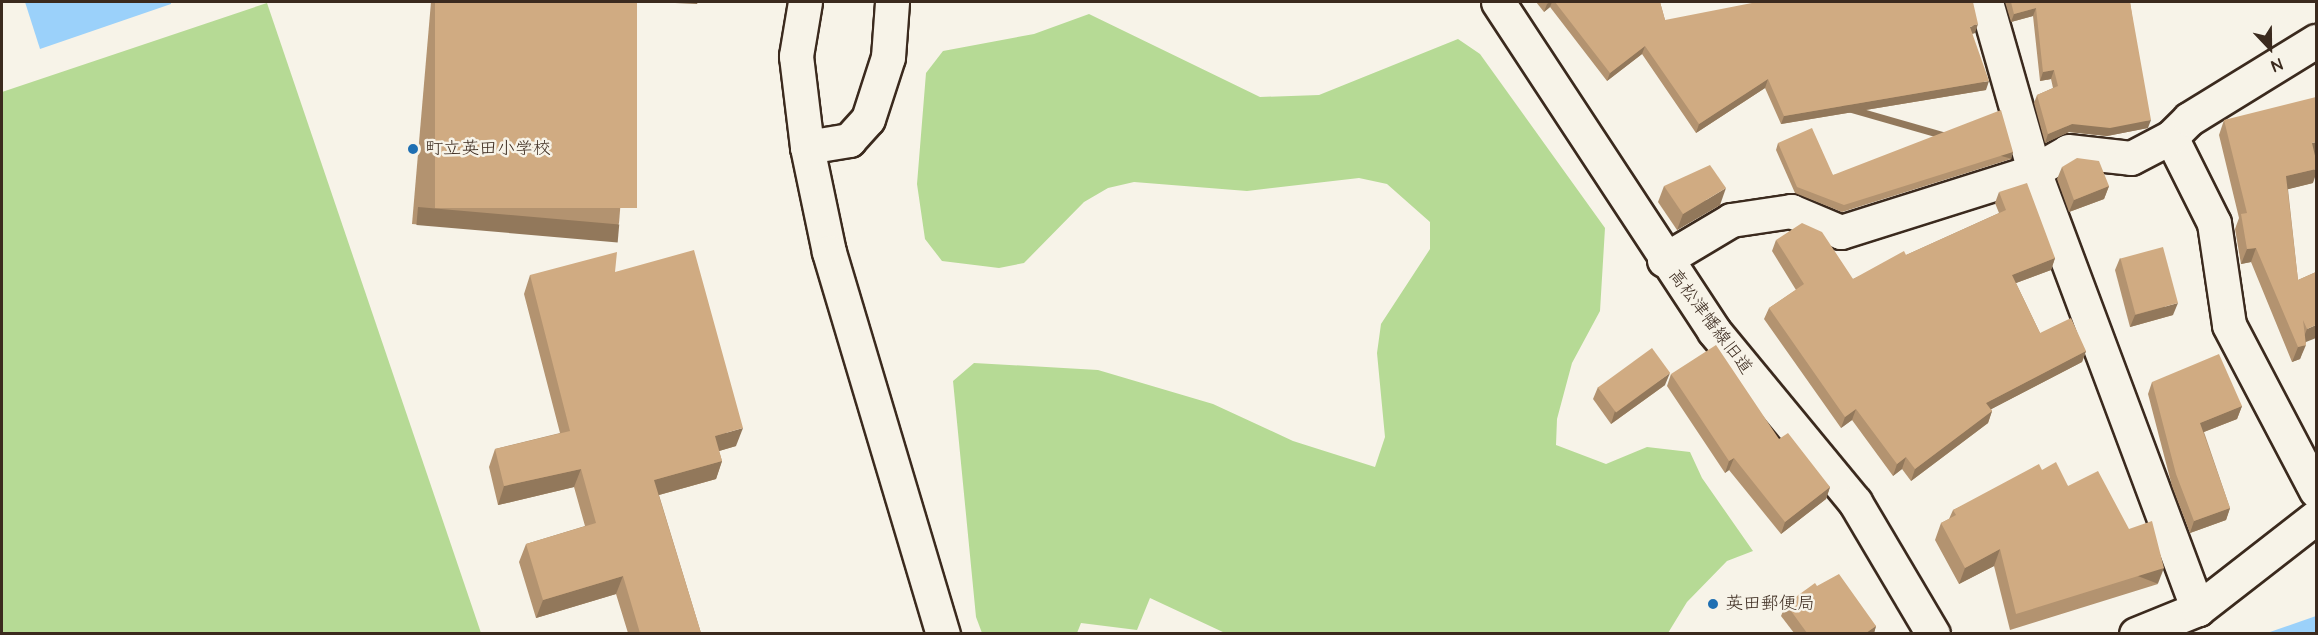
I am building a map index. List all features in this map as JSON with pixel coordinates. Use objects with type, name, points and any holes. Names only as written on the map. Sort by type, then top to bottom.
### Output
[{"type":"street","points":[[805,2],[796,56],[807,147],[829,252],[943,633]]},
{"type":"street","points":[[807,147],[849,140],[868,118],[888,57],[892,2]]},
{"type":"street","name":"高松津幡線旧道","points":[[1498,2],[1664,260],[1714,331],[1855,502],[1933,633]]},
{"type":"street","points":[[1986,2],[2034,171],[2198,609]]},
{"type":"street","points":[[1664,260],[1731,220],[1791,211],[1841,232],[2034,171],[2068,151],[2131,158],[2171,137],[2189,119],[2316,41]]},
{"type":"street","points":[[2171,137],[2214,223],[2229,325],[2316,491]]},
{"type":"street","points":[[2136,633],[2198,609],[2316,517]]},
{"type":"green space","points":[[267,3],[481,633],[2,633],[2,92]]},
{"type":"green space","points":[[1089,14],[1260,97],[1319,95],[1458,39],[1480,54],[1605,228],[1600,311],[1572,363],[1557,419],[1556,445],[1606,464],[1647,447],[1690,452],[1702,478],[1753,551],[1727,561],[1687,602],[1668,633],[1225,633],[1150,598],[1137,630],[1081,623],[1077,633],[982,633],[976,617],[953,381],[974,363],[1098,370],[1213,404],[1293,441],[1375,467],[1385,437],[1377,353],[1381,324],[1430,249],[1430,222],[1387,184],[1359,178],[1247,191],[1134,182],[1108,188],[1084,202],[1024,263],[999,268],[942,261],[925,239],[917,184],[926,73],[943,51],[1034,34]]},
{"type":"water","points":[[25,2],[171,2],[171,4],[40,49]]},
{"type":"water","points":[[2316,616],[2316,633],[2267,633]]},
{"type":"building","points":[[435,2],[637,2],[637,208],[435,208]]},
{"type":"building","points":[[1555,2],[1660,2],[1665,20],[1757,2],[1973,2],[1978,24],[1970,27],[1989,81],[1784,116],[1768,79],[1699,124],[1645,46],[1610,73]]},
{"type":"building","points":[[2011,2],[2130,2],[2151,120],[2110,128],[2072,124],[2048,134],[2037,95],[2058,86],[2054,70],[2043,72],[2036,8],[2014,14]]},
{"type":"building","points":[[2316,97],[2316,142],[2312,143],[2316,169],[2286,176],[2298,280],[2316,272],[2316,325],[2307,329],[2303,320],[2306,345],[2298,347],[2256,248],[2247,249],[2241,214],[2247,213],[2224,120]]},
{"type":"building","points":[[2001,110],[2013,152],[1844,205],[1797,187],[1778,143],[1812,128],[1833,175]]},
{"type":"building","points":[[2077,158],[2099,161],[2109,186],[2074,200],[2062,167]]},
{"type":"building","points":[[1710,165],[1726,188],[1683,214],[1664,186]]},
{"type":"building","points":[[2027,183],[2055,258],[2012,275],[2040,333],[2071,318],[2086,351],[1986,403],[1992,411],[1915,469],[1906,457],[1897,464],[1856,409],[1845,417],[1769,308],[1804,284],[1776,240],[1802,223],[1822,232],[1853,279],[1904,251],[1906,255],[2006,210],[1999,192]]},
{"type":"building","points":[[2163,247],[2178,303],[2136,314],[2120,258]]},
{"type":"building","points":[[694,250],[743,428],[715,436],[722,461],[654,480],[701,633],[640,633],[623,576],[543,600],[526,544],[596,523],[581,469],[504,486],[495,449],[570,431],[530,275],[617,252],[615,272]]},
{"type":"building","points":[[1716,345],[1779,439],[1788,433],[1830,487],[1785,522],[1734,458],[1729,461],[1671,374]]},
{"type":"building","points":[[1652,348],[1670,373],[1616,412],[1598,387]]},
{"type":"building","points":[[2219,354],[2242,406],[2200,423],[2230,508],[2194,521],[2176,474],[2152,382]]},
{"type":"building","points":[[2056,462],[2068,486],[2098,471],[2129,529],[2152,521],[2164,568],[2016,614],[2000,549],[1965,568],[1941,523],[1956,515],[1953,510],[2039,464],[2042,470]]},
{"type":"building","points":[[1839,574],[1876,626],[1866,633],[1807,633],[1786,604],[1815,583],[1817,586]]},
{"type":"place","name":"町立英田小学校","points":[[413,149]]},
{"type":"place","name":"英田郵便局","points":[[1713,604]]}]
